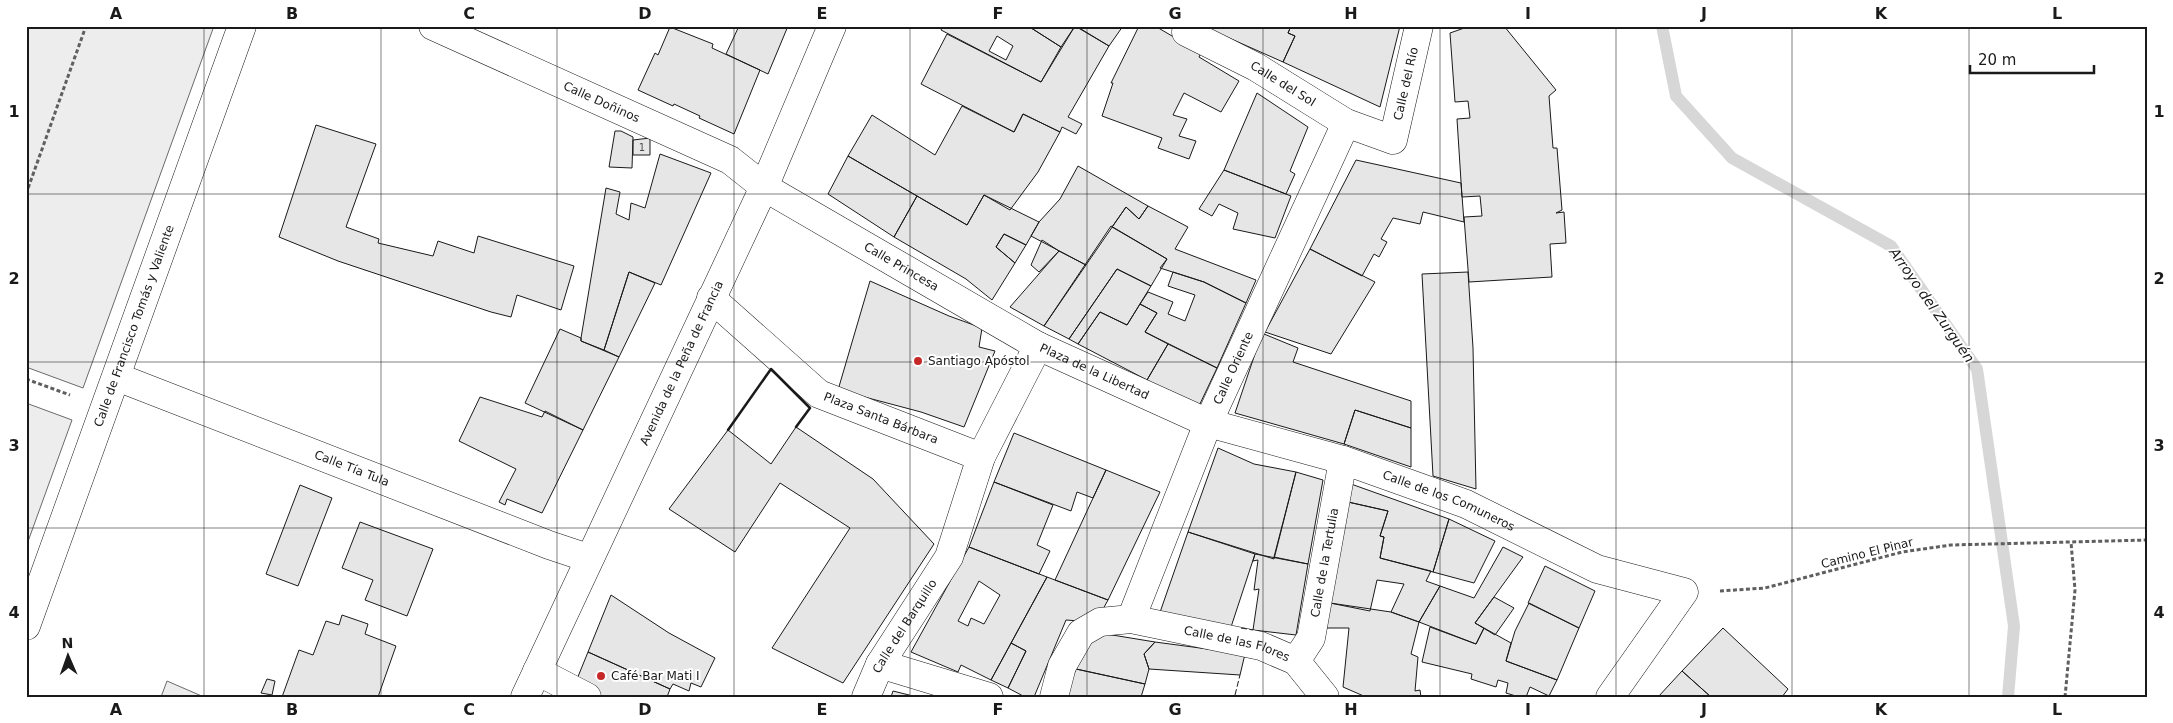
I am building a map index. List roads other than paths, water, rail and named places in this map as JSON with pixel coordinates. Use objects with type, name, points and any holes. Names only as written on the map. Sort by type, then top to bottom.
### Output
[{"type":"street","name":"Calle de Francisco Tomás y Valiente","points":[[26,626],[242,26]]},
{"type":"street","name":"Calle Doñinos","points":[[433,26],[730,160],[764,187]]},
{"type":"street","name":"Avenida de la Peña de Francia","points":[[525,697],[588,558],[764,187],[832,26]]},
{"type":"street","name":"Calle del Río","points":[[1393,140],[1419,26]]},
{"type":"street","name":"Calle del Sol","points":[[1180,29],[1256,67],[1346,123],[1393,140]]},
{"type":"street","name":"Calle Oriente","points":[[1131,619],[1208,423],[1346,123]]},
{"type":"street","name":"Calle Princesa","points":[[764,187],[1038,346]]},
{"type":"street","name":"Plaza Santa Bárbara","points":[[711,298],[819,394],[981,456]]},
{"type":"street","name":"Plaza de la Libertad","points":[[981,456],[1038,346],[1208,423]]},
{"type":"street","name":"Calle Tía Tula","points":[[117,377],[540,542],[588,558]]},
{"type":"street","name":"Calle de los Comuneros","points":[[1208,423],[1343,460],[1466,504],[1597,569],[1684,592],[1610,697]]},
{"type":"street","name":"Calle del Barquillo","points":[[866,697],[880,664],[949,557],[981,456]]},
{"type":"street","name":"Calle de la Tertulia","points":[[1296,661],[1311,638],[1343,460]]},
{"type":"street","name":"Calle de las Flores","points":[[1054,697],[1062,666],[1081,633],[1100,622],[1131,619],[1261,646],[1296,661],[1326,697]]},
{"type":"street","points":[[880,664],[988,697]]},
{"type":"street","points":[[537,671],[587,697]]},
{"type":"waterway","name":"Arroyo del Zurguén","points":[[1662,26],[1676,96],[1732,158],[1891,246],[1977,369],[2014,626],[2008,697]]},
{"type":"place","name":"Santiago Apóstol","points":[[918,361]]},
{"type":"place","name":"Café Bar Mati I","points":[[601,676]]}]
